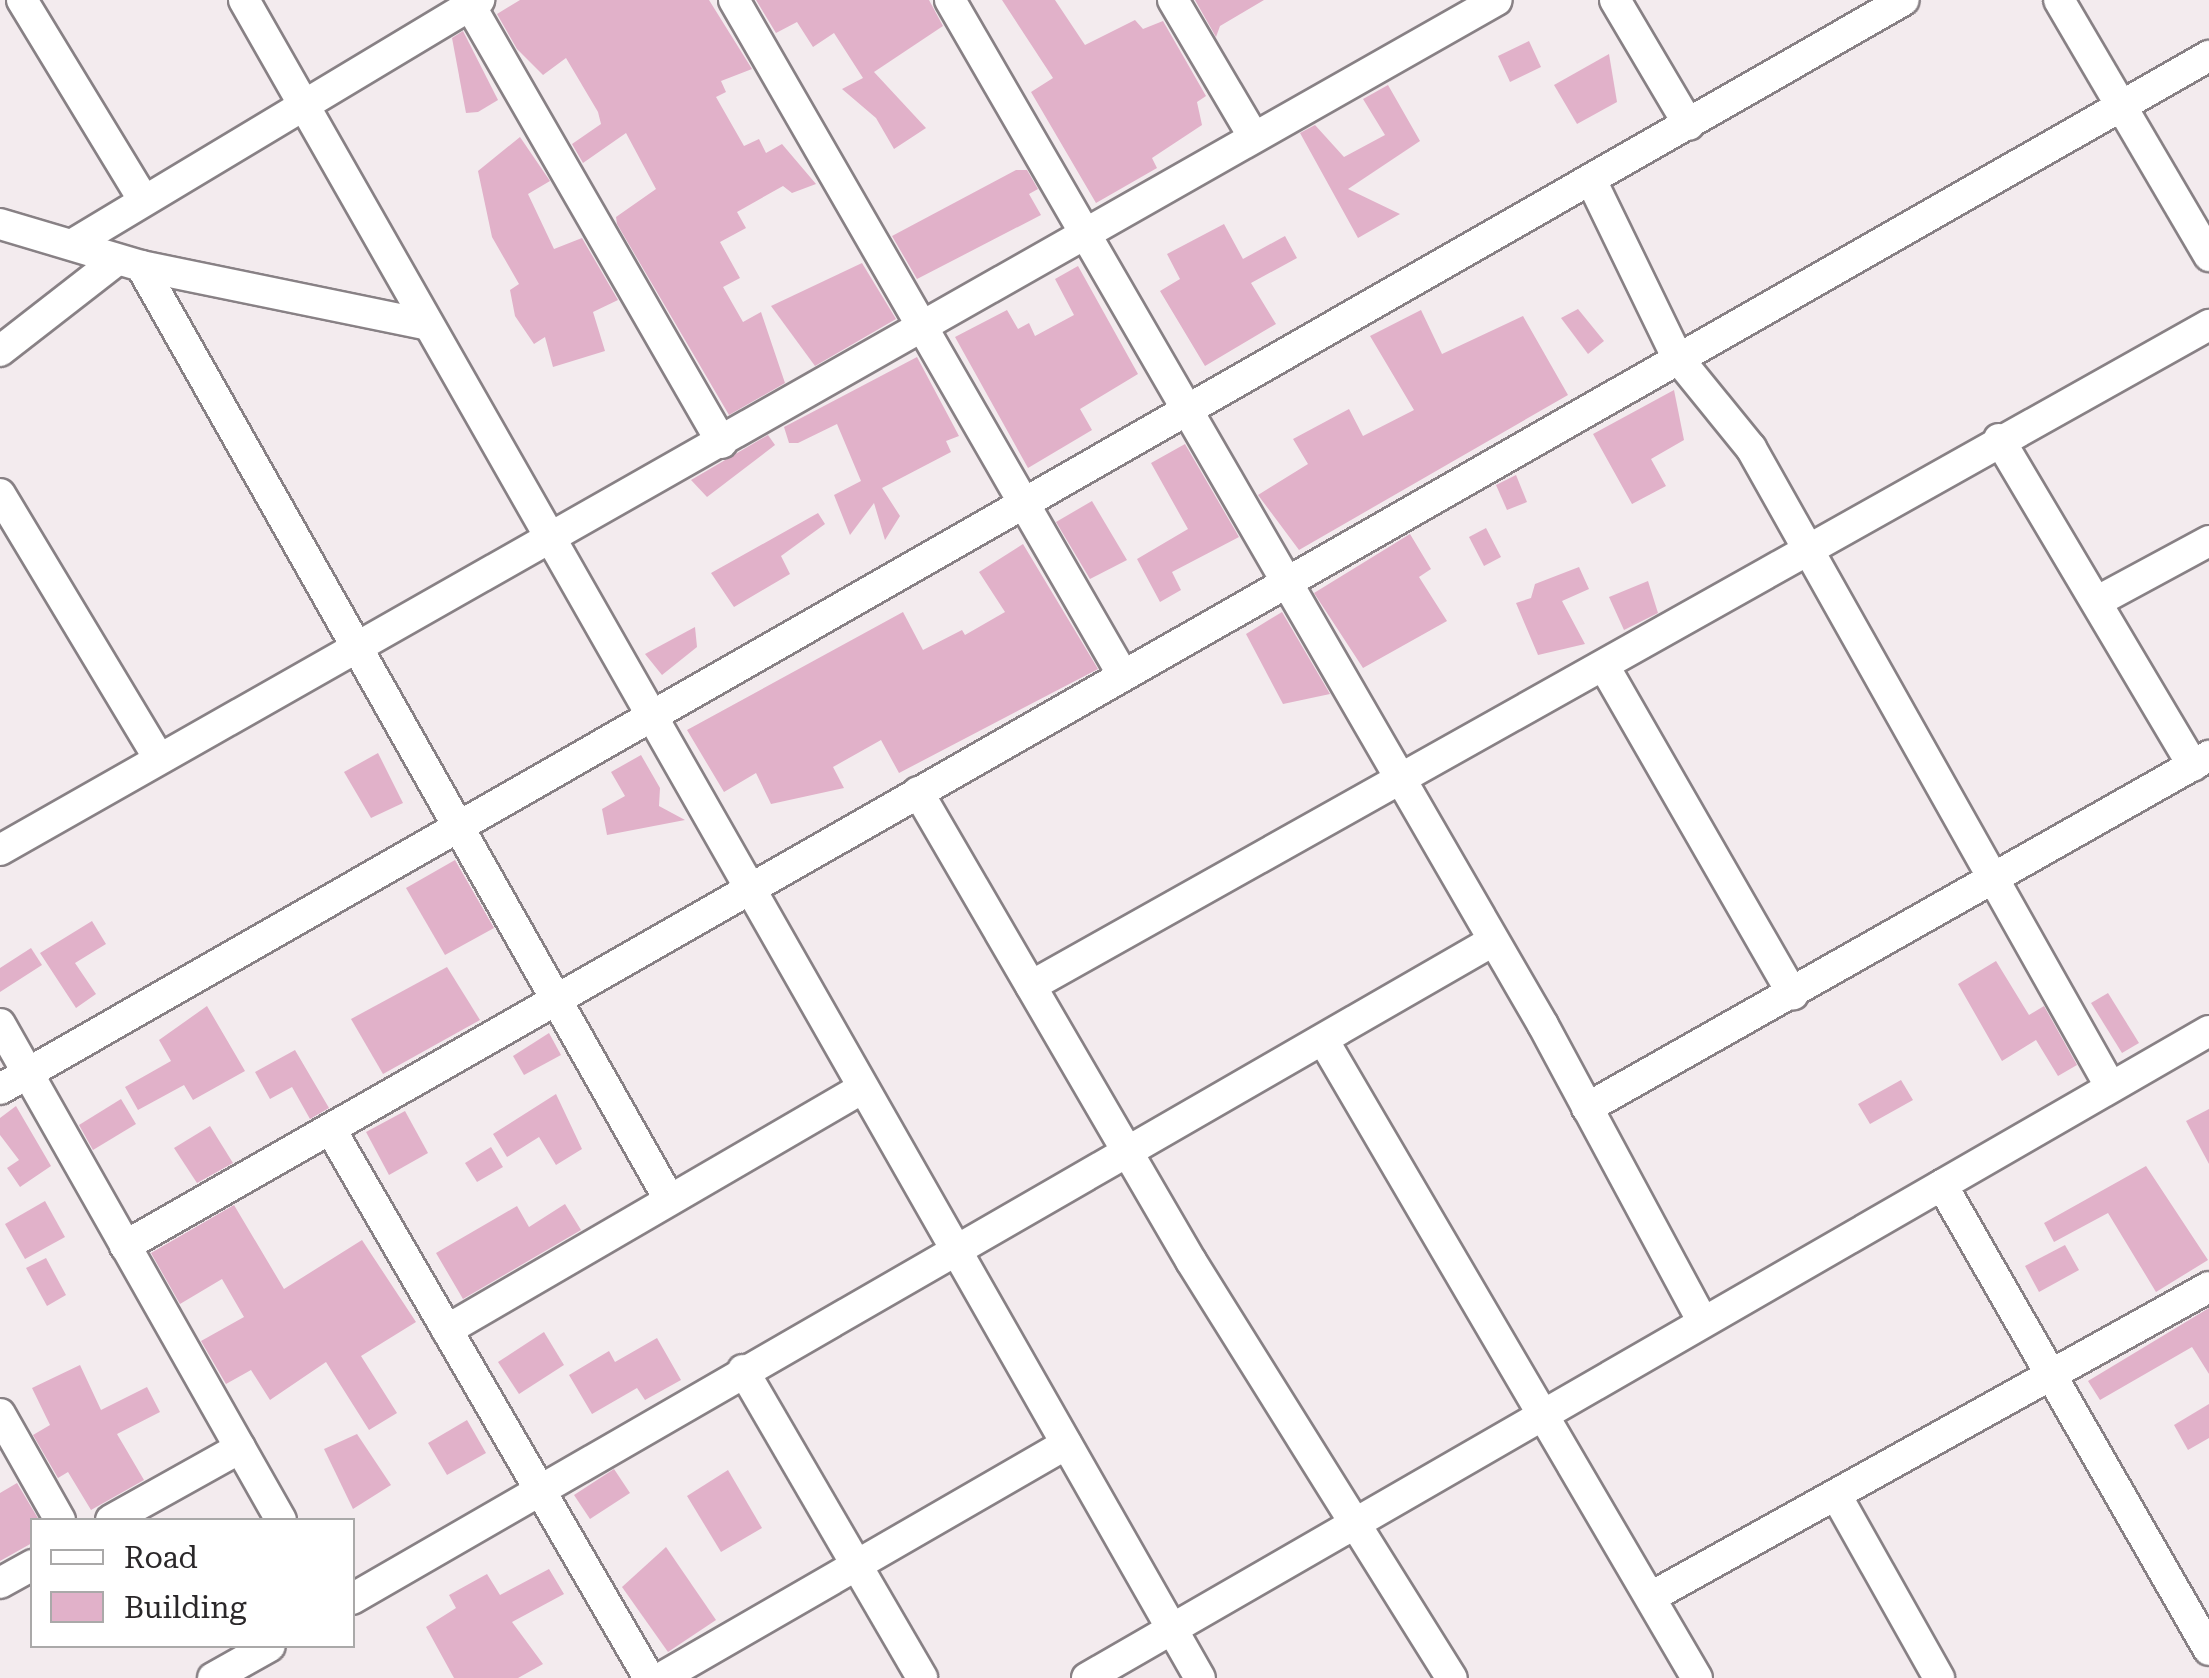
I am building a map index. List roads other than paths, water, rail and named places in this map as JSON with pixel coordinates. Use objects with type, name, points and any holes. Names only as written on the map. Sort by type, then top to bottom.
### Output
[{"type":"street","points":[[22,0],[143,199]]},
{"type":"street","points":[[244,0],[307,102],[423,324],[1200,1678]]},
{"type":"street","points":[[734,0],[1121,672]]},
{"type":"street","points":[[950,0],[1404,782],[1702,1320]]},
{"type":"street","points":[[1173,0],[1253,136]]},
{"type":"street","points":[[0,850],[546,538],[922,332],[1253,136],[1497,0]]},
{"type":"street","points":[[1615,0],[1689,125]]},
{"type":"street","points":[[0,1090],[460,828],[646,714],[1189,412],[1904,0]]},
{"type":"street","points":[[2059,0],[2209,256]]},
{"type":"street","points":[[73,244],[472,2],[722,443]]},
{"type":"street","points":[[126,1246],[1121,672],[2209,56]]},
{"type":"street","points":[[1592,182],[1677,356],[1741,432],[1992,885],[2110,1086]]},
{"type":"street","points":[[0,224],[129,263],[423,324]]},
{"type":"street","points":[[0,351],[129,263]]},
{"type":"street","points":[[129,263],[460,828],[668,1197]]},
{"type":"street","points":[[1031,986],[1404,782],[1804,549],[2209,324]]},
{"type":"street","points":[[1587,1108],[1992,885],[2201,761],[1999,439]]},
{"type":"street","points":[[0,494],[158,759]]},
{"type":"street","points":[[2098,602],[2209,540]]},
{"type":"street","points":[[1604,666],[1793,995]]},
{"type":"street","points":[[918,792],[1130,1158],[1360,1520],[1452,1678]]},
{"type":"street","points":[[355,1597],[743,1370],[1130,1158],[1492,942]]},
{"type":"street","points":[[0,1024],[280,1518]]},
{"type":"street","points":[[1087,1678],[1544,1418],[1702,1320],[2209,1031]]},
{"type":"street","points":[[1325,1043],[1696,1678]]},
{"type":"street","points":[[447,1330],[668,1197],[862,1088]]},
{"type":"street","points":[[331,1130],[649,1678]]},
{"type":"street","points":[[1942,1184],[2050,1376],[2197,1602],[2209,1650]]},
{"type":"street","points":[[1651,1597],[2209,1287]]},
{"type":"street","points":[[743,1370],[922,1678]]},
{"type":"street","points":[[0,1414],[59,1518]]},
{"type":"street","points":[[661,1678],[1066,1444]]},
{"type":"street","points":[[116,1518],[240,1448]]},
{"type":"street","points":[[1836,1495],[1939,1678]]},
{"type":"street","points":[[0,1583],[30,1566]]},
{"type":"street","points":[[214,1678],[266,1648]]}]
